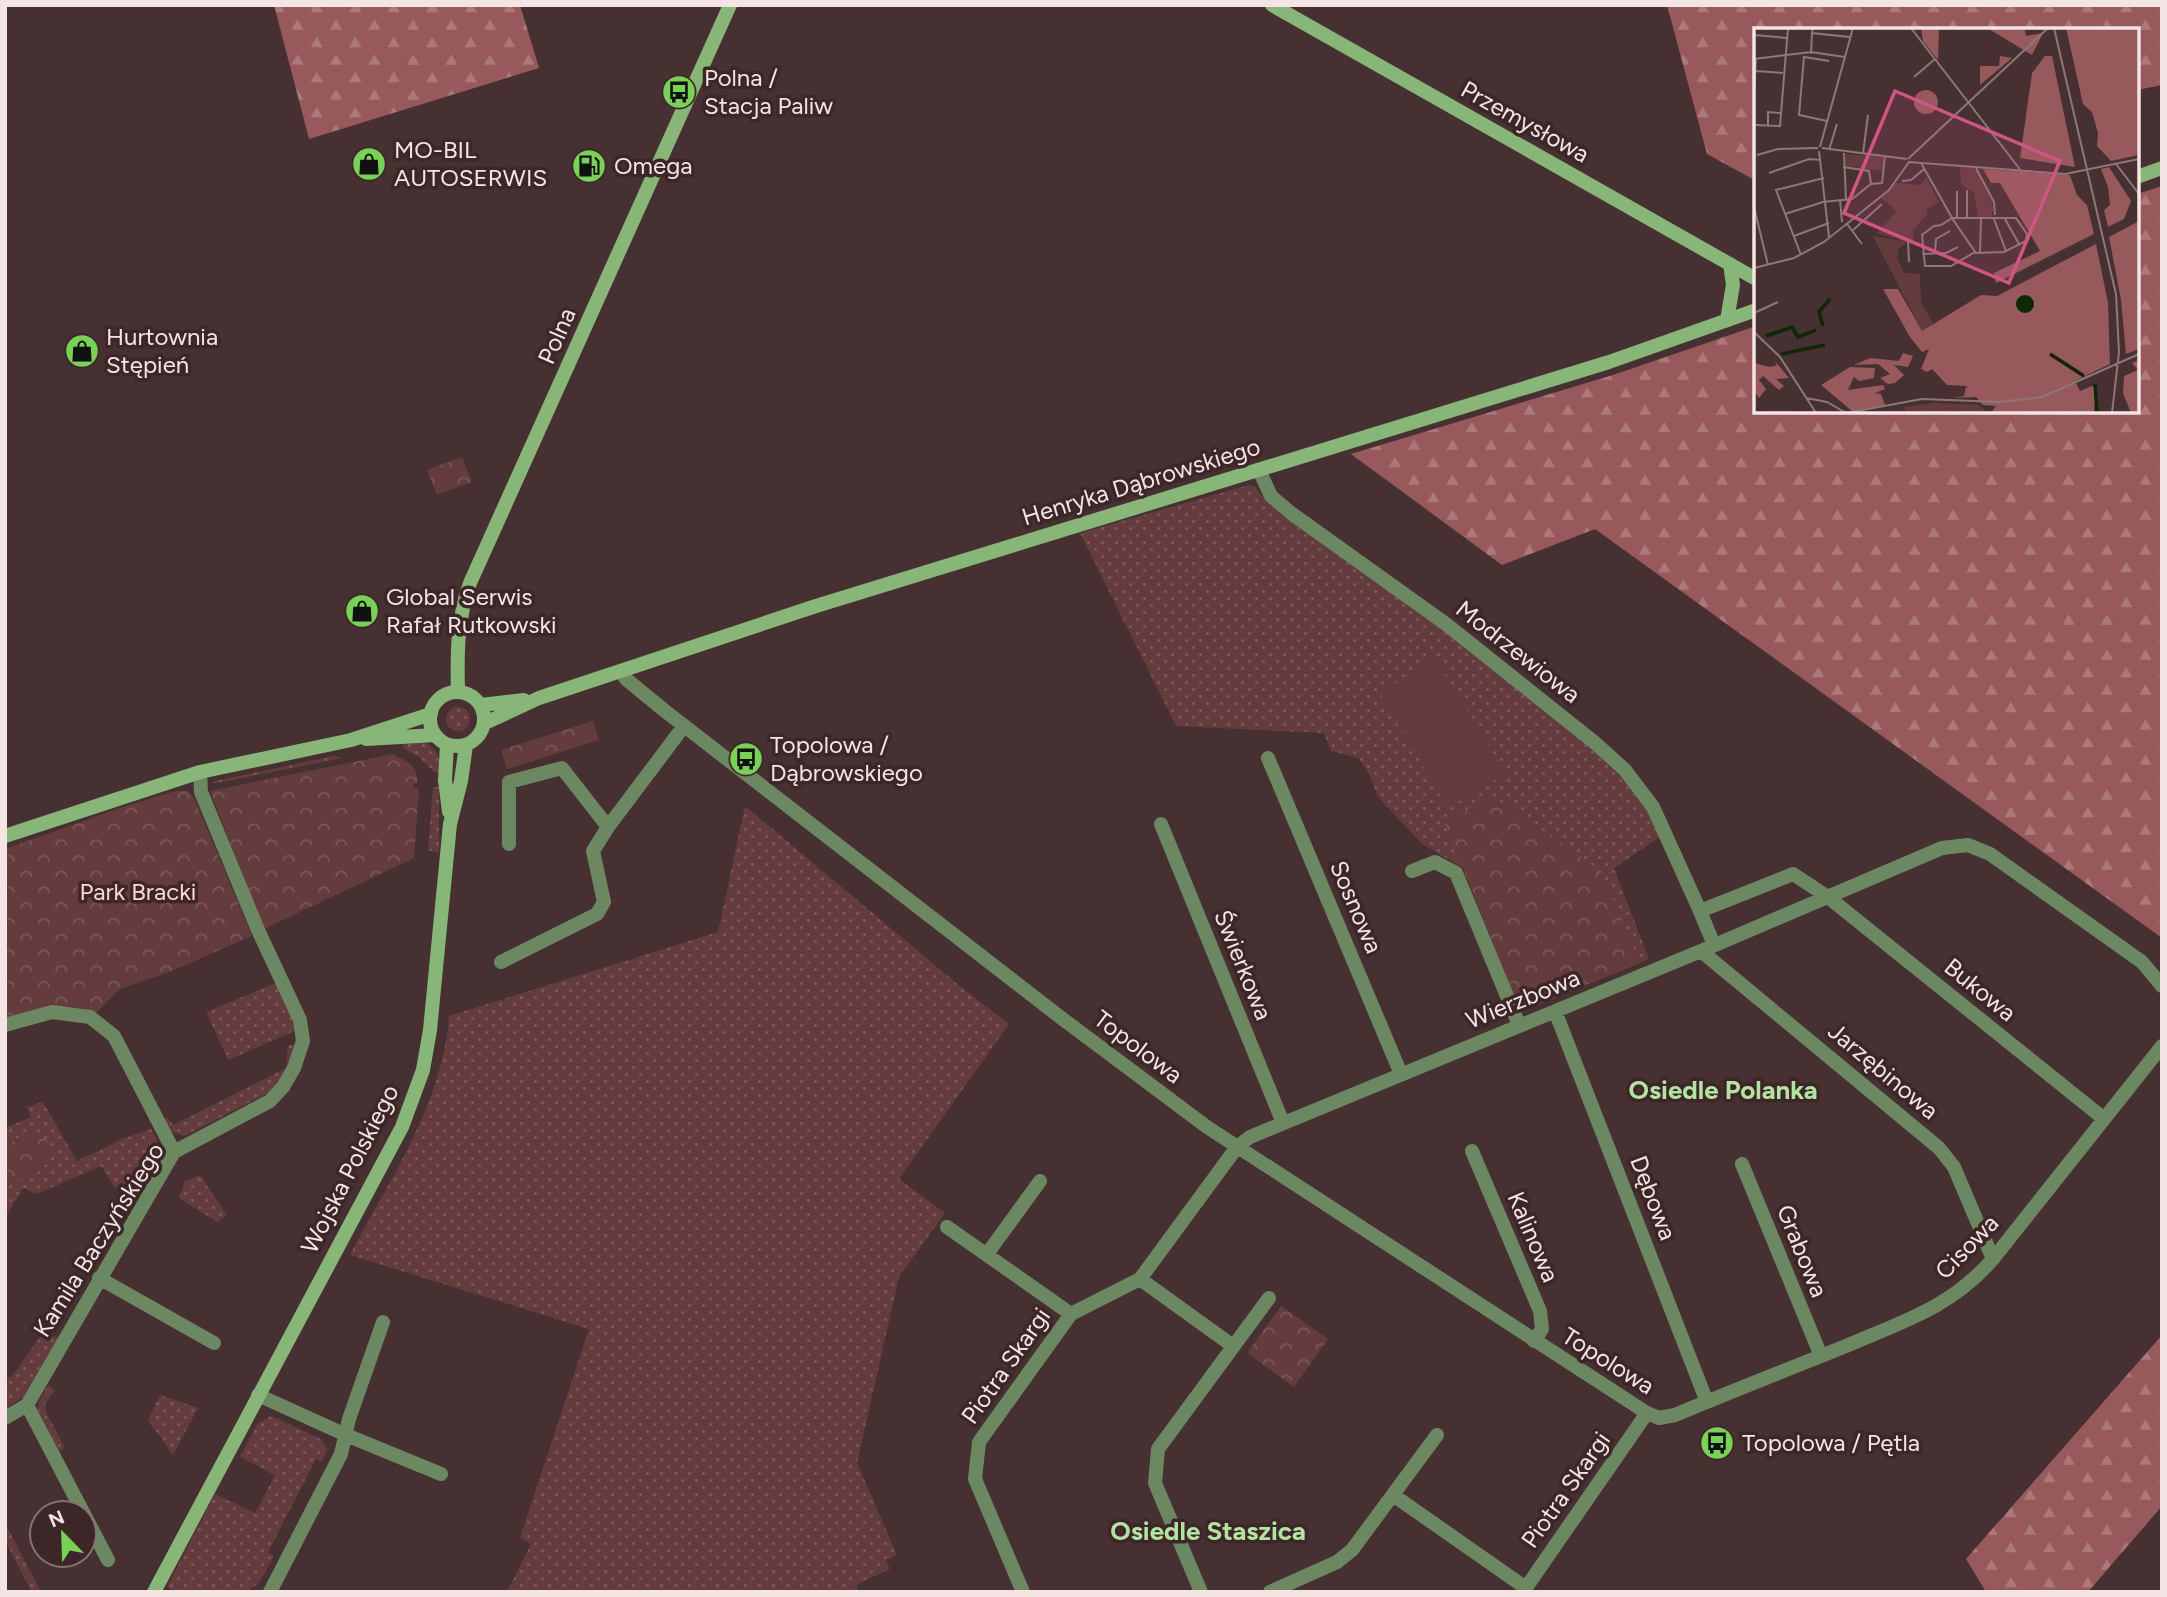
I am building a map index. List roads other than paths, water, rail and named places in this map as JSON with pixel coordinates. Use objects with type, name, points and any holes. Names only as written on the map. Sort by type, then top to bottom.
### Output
[{"type":"street","name":"Polna","points":[[458,692],[458,629],[470,583],[730,5]]},
{"type":"street","name":"Przemysłowa","points":[[1272,5],[1754,278]]},
{"type":"street","points":[[2139,176],[2162,168]]},
{"type":"street","points":[[1727,320],[1733,285],[1730,264]]},
{"type":"street","name":"Henryka Dąbrowskiego","points":[[539,698],[990,551],[1609,362],[1754,311]]},
{"type":"street","name":"Modrzewiowa","points":[[1259,470],[1271,496],[1291,513],[1447,624],[1625,770],[1653,807],[1700,911],[1707,948]]},
{"type":"street","name":"Topolowa","points":[[621,671],[629,682],[684,726],[1064,1020],[1237,1147],[1653,1416]]},
{"type":"street","points":[[458,692],[467,694],[481,705],[485,723],[479,737],[466,746],[450,824],[441,740],[430,723],[431,714],[440,698],[458,692]]},
{"type":"street","points":[[481,705],[539,698]]},
{"type":"street","points":[[485,723],[539,698]]},
{"type":"street","points":[[5,836],[200,772],[351,740],[431,714]]},
{"type":"street","points":[[501,962],[597,914],[604,902],[593,851],[684,726]]},
{"type":"street","points":[[351,740],[441,740],[466,746]]},
{"type":"street","name":"Sosnowa","points":[[1268,758],[1401,1074]]},
{"type":"street","points":[[509,844],[509,782],[562,768],[608,827]]},
{"type":"street","name":"Kamila Baczyńskiego","points":[[5,1418],[27,1405],[174,1152],[270,1101],[283,1087],[294,1068],[303,1041],[300,1020],[258,930],[201,792],[200,772]]},
{"type":"street","name":"Wojska Polskiego","points":[[154,1592],[402,1127],[414,1097],[423,1070],[430,1030],[450,824]]},
{"type":"street","name":"Świerkowa","points":[[1161,824],[1283,1123]]},
{"type":"street","points":[[1828,897],[1942,848],[1968,845],[1990,854],[2142,962],[2162,986]]},
{"type":"street","points":[[1412,871],[1435,862],[1455,873],[1519,1025]]},
{"type":"street","name":"Bukowa","points":[[1700,911],[1793,874],[1828,897],[2103,1118]]},
{"type":"street","name":"Wierzbowa","points":[[1237,1147],[1250,1137],[1283,1123],[1828,897]]},
{"type":"street","name":"Jarzębinowa","points":[[1707,948],[1939,1148],[1954,1167],[1993,1259]]},
{"type":"street","name":"Dębowa","points":[[1555,1011],[1604,1131],[1707,1402]]},
{"type":"street","points":[[5,1025],[52,1012],[90,1017],[114,1036],[174,1152]]},
{"type":"street","name":"Cisowa","points":[[1653,1416],[1668,1418],[1821,1356],[1952,1298],[1993,1259],[2162,1046]]},
{"type":"street","name":"Piotra Skargi","points":[[1023,1592],[975,1479],[979,1442],[1071,1314],[1140,1279],[1237,1147]]},
{"type":"street","name":"Kalinowa","points":[[1472,1151],[1540,1311],[1542,1329],[1534,1341]]},
{"type":"street","name":"Grabowa","points":[[1742,1164],[1821,1356]]},
{"type":"street","points":[[987,1254],[1040,1181]]},
{"type":"street","points":[[947,1227],[1071,1314]]},
{"type":"street","points":[[99,1278],[214,1343]]},
{"type":"street","points":[[1140,1279],[1233,1346]]},
{"type":"street","points":[[1201,1592],[1155,1483],[1158,1449],[1269,1298]]},
{"type":"street","points":[[270,1592],[341,1454],[383,1322]]},
{"type":"street","points":[[258,1395],[441,1474]]},
{"type":"street","points":[[27,1405],[108,1560]]},
{"type":"street","name":"Piotra Skargi","points":[[1525,1590],[1653,1416]]},
{"type":"street","points":[[1270,1592],[1337,1562],[1352,1550],[1437,1435]]},
{"type":"street","points":[[1393,1495],[1525,1590]]},
{"type":"place","name":"Polna / Stacja Paliw","points":[[679,92]]},
{"type":"place","name":"MO-BIL AUTOSERWIS","points":[[369,164]]},
{"type":"place","name":"Omega","points":[[589,166]]},
{"type":"place","name":"Hurtownia Stępień","points":[[82,351]]},
{"type":"place","name":"Global Serwis Rafał Rutkowski","points":[[362,611]]},
{"type":"place","name":"Topolowa / Dąbrowskiego","points":[[746,759]]},
{"type":"place","name":"Topolowa / Pętla","points":[[1717,1443]]},
{"type":"district","name":"Osiedle Polanka","points":[[1723,1090]]},
{"type":"district","name":"Osiedle Staszica","points":[[1208,1531]]},
{"type":"park label","name":"Park Bracki","points":[[138,892]]}]
